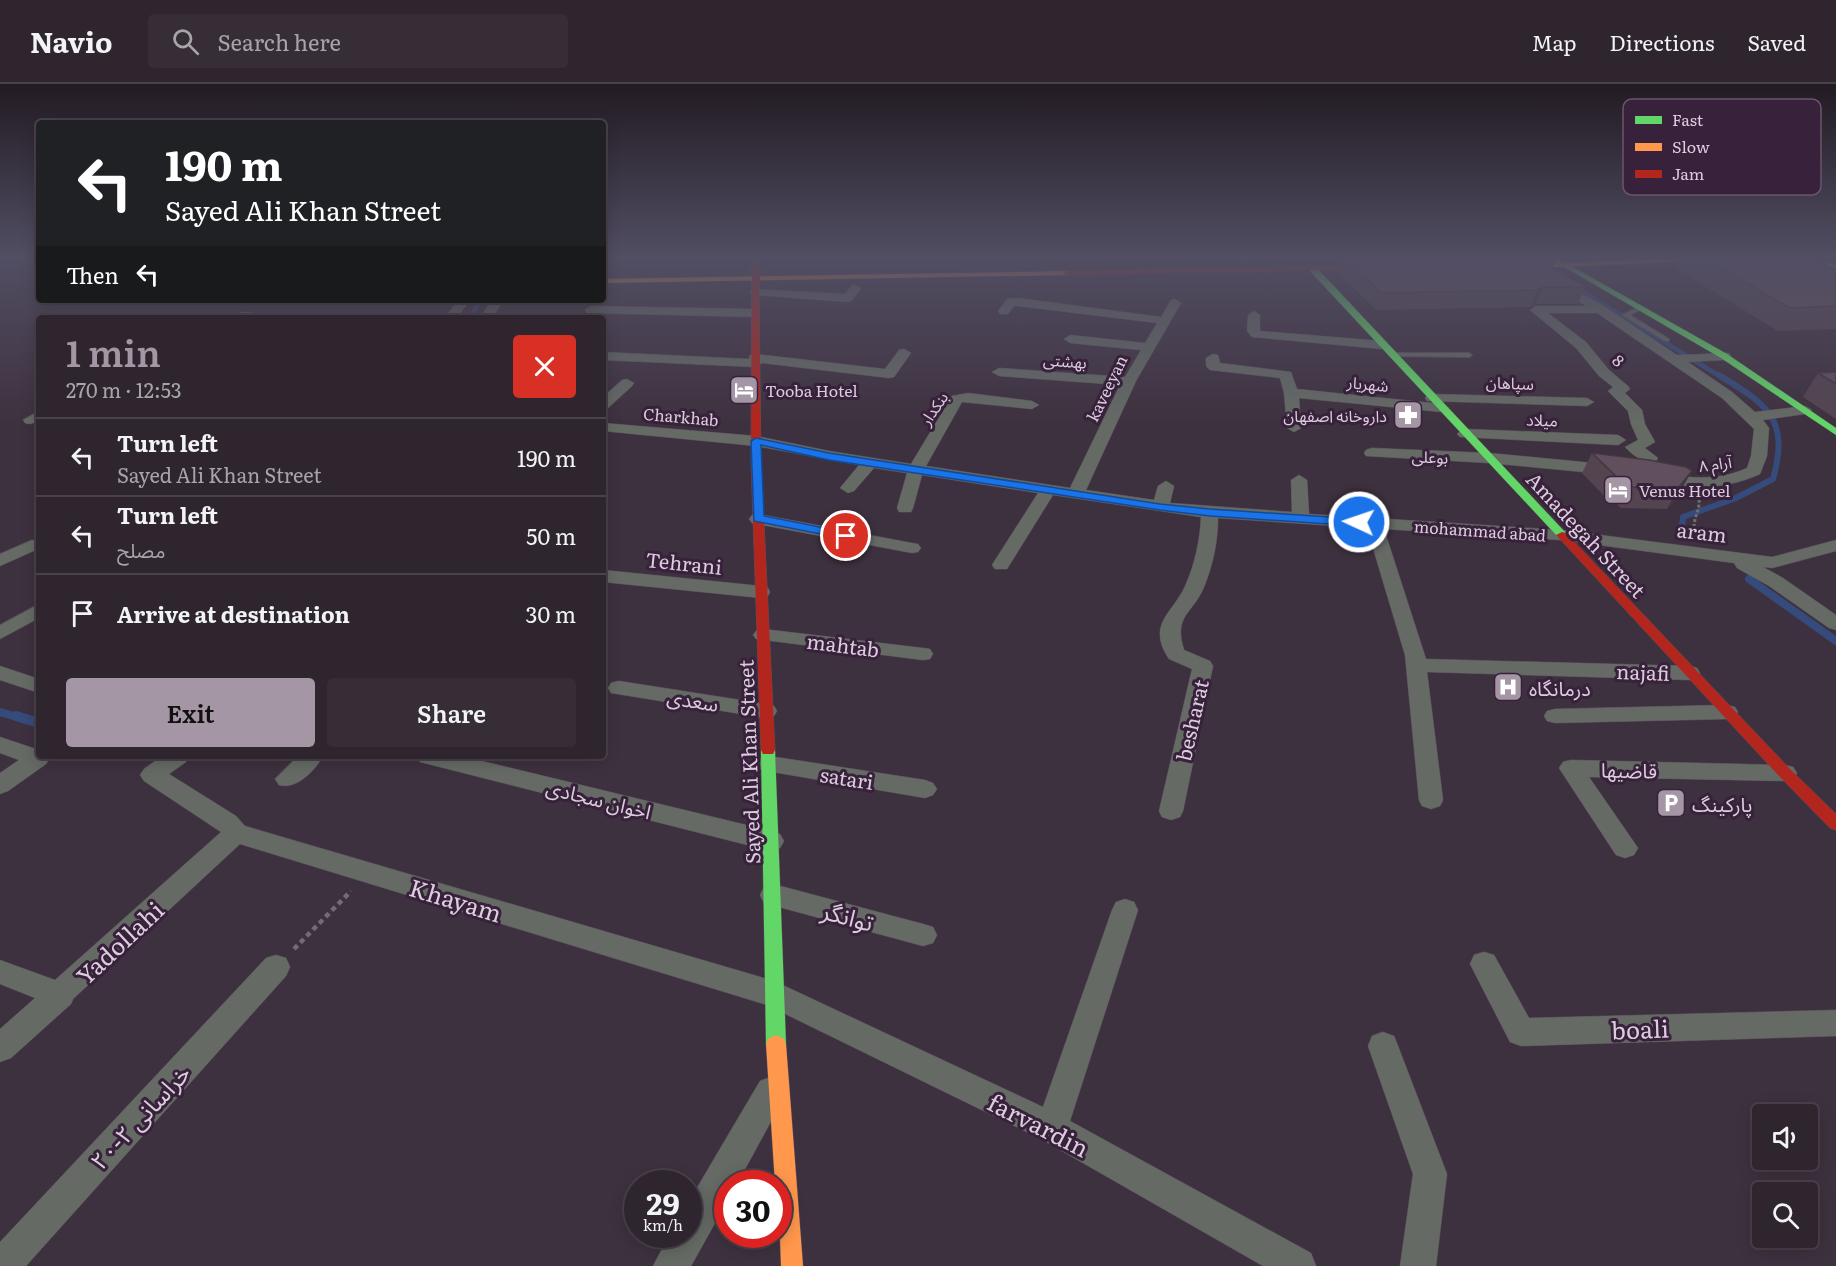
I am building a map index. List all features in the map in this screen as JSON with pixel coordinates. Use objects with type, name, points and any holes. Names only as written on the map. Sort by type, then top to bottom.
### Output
[{"type":"main road","name":"Sayed Ali Khan Street","points":[[754,313],[758,519],[773,895],[777,1081],[792,1266]]},
{"type":"main road","name":"Amadegah Street","points":[[1351,313],[1690,673],[1836,824]]},
{"type":"main road","points":[[1650,313],[1724,356],[1836,432]]},
{"type":"main road","points":[[1668,313],[1741,355],[1836,415]]},
{"type":"street","points":[[1105,313],[1166,321]]},
{"type":"street","name":"kaveeyan","points":[[1076,493],[1129,381],[1147,347],[1170,313]]},
{"type":"street","name":"8","points":[[1540,313],[1581,345],[1604,373],[1623,389],[1615,391],[1635,410],[1638,424],[1647,442],[1633,447],[1650,458]]},
{"type":"street","points":[[1605,313],[1727,395],[1752,417],[1805,410]]},
{"type":"street","points":[[1254,315],[1253,331],[1256,334],[1386,350]]},
{"type":"street","points":[[1070,339],[1147,347]]},
{"type":"street","points":[[668,359],[678,344]]},
{"type":"street","points":[[606,356],[639,362],[668,359],[755,361],[889,374],[904,353]]},
{"type":"street","points":[[1675,359],[1724,356]]},
{"type":"street","points":[[1213,358],[1215,367],[1286,375],[1291,393],[1294,428]]},
{"type":"street","name":"بهشتی","points":[[999,372],[1129,381]]},
{"type":"street","points":[[606,402],[627,383]]},
{"type":"street","name":"شهریار","points":[[1291,393],[1437,403]]},
{"type":"street","name":"بنکدار","points":[[916,470],[957,399],[968,397],[1032,405]]},
{"type":"street","name":"سپاهان","points":[[1437,403],[1587,402]]},
{"type":"street","name":"۸ آرام","points":[[1648,475],[1695,485],[1738,480],[1754,471],[1759,456],[1762,429],[1752,417]]},
{"type":"street","name":"Charkhab","points":[[606,427],[756,441]]},
{"type":"street","name":"میلاد","points":[[1465,434],[1618,440]]},
{"type":"street","name":"mohammad abad","points":[[756,441],[870,463],[1210,513],[1561,535]]},
{"type":"street","name":"بوعلی","points":[[1372,453],[1489,458]]},
{"type":"street","points":[[1489,458],[1629,471]]},
{"type":"street","points":[[848,488],[870,463]]},
{"type":"street","points":[[905,508],[916,470]]},
{"type":"street","points":[[1299,480],[1301,519]]},
{"type":"street","points":[[1160,507],[1166,486]]},
{"type":"street","points":[[1001,565],[1049,489]]},
{"type":"street","name":"besharat","points":[[1171,811],[1203,669],[1200,663],[1176,654],[1172,642],[1172,620],[1190,597],[1197,578],[1210,532],[1210,513]]},
{"type":"street","points":[[758,519],[912,548]]},
{"type":"street","points":[[1374,523],[1415,655],[1431,800]]},
{"type":"street","name":"aram","points":[[1561,535],[1772,563],[1836,545]]},
{"type":"street","points":[[0,561],[32,545]]},
{"type":"street","points":[[1732,558],[1776,582],[1836,624]]},
{"type":"street","name":"Tehrani","points":[[606,576],[761,592]]},
{"type":"street","points":[[0,633],[36,612]]},
{"type":"street","name":"mahtab","points":[[763,635],[923,654]]},
{"type":"street","name":"najafi","points":[[1416,665],[1690,673]]},
{"type":"street","points":[[0,673],[36,685]]},
{"type":"street","name":"سعدی","points":[[619,688],[766,711]]},
{"type":"street","points":[[1555,716],[1727,712]]},
{"type":"street","points":[[0,745],[36,757]]},
{"type":"street","points":[[0,785],[37,759]]},
{"type":"street","points":[[149,765],[168,759]]},
{"type":"street","points":[[287,779],[309,759]]},
{"type":"street","name":"اخوان سجادی","points":[[440,759],[771,841]]},
{"type":"street","name":"satari","points":[[768,764],[925,789]]},
{"type":"street","name":"Khayam","points":[[149,765],[227,823],[236,833],[774,994]]},
{"type":"street","name":"قاضیها","points":[[1625,848],[1570,768],[1785,773]]},
{"type":"street","name":"Yadollahi","points":[[0,1048],[61,995],[236,833]]},
{"type":"street","name":"توانگر","points":[[773,895],[923,935]]},
{"type":"street","points":[[1052,1128],[1125,910]]},
{"type":"street","name":"boali","points":[[1484,964],[1521,1032],[1836,1023]]},
{"type":"street","name":"۲۰-خراسانی ۲","points":[[2,1266],[276,967]]},
{"type":"street","points":[[0,972],[61,995]]},
{"type":"street","name":"farvardin","points":[[774,994],[1052,1128],[1298,1266]]},
{"type":"street","points":[[1383,1046],[1430,1174],[1418,1266]]},
{"type":"street","points":[[670,1266],[777,1081]]},
{"type":"lane","points":[[1629,313],[1625,315],[1667,340]]},
{"type":"lane","points":[[1386,350],[1469,355]]},
{"type":"path","points":[[1695,517],[1700,507]]},
{"type":"path","points":[[276,967],[369,873]]},
{"type":"building","points":[[1836,372],[1836,384],[1818,373]]},
{"type":"building","points":[[1592,453],[1649,460],[1686,467],[1692,471],[1678,488],[1632,487],[1622,478],[1618,478]]},
{"type":"waterway","points":[[1617,313],[1721,377]]},
{"type":"waterway","points":[[1682,527],[1683,517],[1736,498],[1773,479],[1778,458],[1778,441],[1776,427],[1770,415],[1750,395],[1719,375]]},
{"type":"waterway","points":[[1749,579],[1836,641]]},
{"type":"waterway","points":[[0,712],[21,718]]},
{"type":"waterway","points":[[16,716],[36,722]]},
{"type":"traffic: fast","points":[[1354,313],[1562,535]]},
{"type":"traffic: fast","points":[[1649,313],[1724,356],[1836,432]]},
{"type":"traffic: fast","points":[[768,750],[776,1044]]},
{"type":"traffic: slow","points":[[776,1044],[792,1266]]},
{"type":"traffic: jam","points":[[755,313],[756,461],[768,750]]},
{"type":"traffic: jam","points":[[1562,535],[1785,773],[1836,824]]},
{"type":"place","name":"Tooba Hotel","points":[[744,390]]},
{"type":"place","name":"داروخانه اصفهان","points":[[1408,415]]},
{"type":"place","name":"Venus Hotel","points":[[1618,490]]},
{"type":"place","name":"درمانگاه","points":[[1508,687]]},
{"type":"place","name":"پارکینگ","points":[[1671,803]]},
{"type":"route","points":[[846,536],[758,519],[756,441],[829,456],[1160,507],[1210,513],[1359,522]]}]
